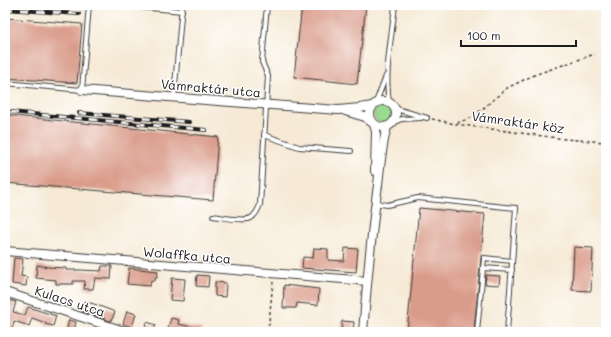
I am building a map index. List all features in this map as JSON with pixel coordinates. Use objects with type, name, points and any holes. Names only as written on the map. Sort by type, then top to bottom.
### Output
[{"type":"street","name":"Vámraktár utca","points":[[82,90],[338,110],[360,108],[374,104]]},
{"type":"street","points":[[363,332],[367,282],[374,216],[375,203],[390,124],[396,113],[392,105],[385,101],[374,104],[369,116],[376,131],[374,216]]},
{"type":"street","name":"Vámraktár utca","points":[[338,110],[365,117],[373,123]]},
{"type":"street","points":[[373,123],[383,128],[390,124]]},
{"type":"street","name":"Wolaffka utca","points":[[5,252],[367,282]]},
{"type":"street","name":"Kulacs utca","points":[[5,292],[127,332]]},
{"type":"lane","points":[[5,83],[82,90],[89,5]]},
{"type":"lane","points":[[119,5],[182,11]]},
{"type":"lane","points":[[174,97],[182,5]]},
{"type":"lane","points":[[213,216],[243,220],[251,218],[257,212],[260,205],[268,76],[262,62],[267,5]]},
{"type":"lane","points":[[395,5],[387,72],[388,96],[392,105],[400,110],[427,118]]},
{"type":"lane","points":[[374,104],[387,72]]},
{"type":"lane","points":[[390,124],[402,119],[427,118]]},
{"type":"lane","points":[[264,135],[299,147],[351,151]]},
{"type":"lane","points":[[375,203],[387,205],[418,198],[516,208],[507,332]]},
{"type":"lane","points":[[477,332],[484,258],[512,261]]},
{"type":"lane","points":[[483,268],[512,270]]},
{"type":"path","points":[[455,124],[473,117],[507,88],[534,75],[595,54]]},
{"type":"path","name":"Vámraktár köz","points":[[427,118],[455,124],[565,139],[606,142]]},
{"type":"path","points":[[268,332],[274,274]]},
{"type":"green space","points":[[383,105],[387,106],[391,110],[391,118],[387,122],[383,123],[379,122],[375,118],[374,114],[375,110],[379,106]]},
{"type":"building","points":[[302,5],[366,5],[357,84],[294,77]]},
{"type":"building","points":[[5,18],[82,24],[77,83],[5,78]]},
{"type":"building","points":[[5,115],[218,137],[213,200],[5,183]]},
{"type":"building","points":[[419,208],[485,214],[474,332],[407,332]]},
{"type":"building","points":[[574,247],[593,248],[591,291],[572,290]]},
{"type":"building","points":[[314,248],[328,249],[328,260],[344,261],[345,248],[358,249],[356,272],[302,268],[303,257],[313,258]]},
{"type":"building","points":[[14,258],[23,259],[21,276],[27,277],[26,286],[12,284]]},
{"type":"building","points":[[37,265],[66,268],[66,270],[101,271],[102,266],[112,266],[111,279],[95,278],[93,289],[84,289],[85,281],[73,281],[73,284],[56,284],[56,280],[36,278]]},
{"type":"building","points":[[129,268],[158,271],[157,277],[155,277],[155,281],[151,280],[150,286],[127,284]]},
{"type":"building","points":[[197,275],[209,276],[208,287],[196,286]]},
{"type":"building","points":[[486,275],[500,276],[499,285],[485,284]]},
{"type":"building","points":[[172,278],[185,279],[183,301],[170,300]]},
{"type":"building","points":[[215,282],[226,283],[225,297],[215,296]]},
{"type":"building","points":[[284,285],[319,289],[318,305],[297,303],[296,308],[283,308]]},
{"type":"building","points":[[9,300],[16,302],[13,312],[25,315],[28,307],[56,316],[53,326],[32,318],[29,326],[14,321],[12,330],[5,328],[5,314]]},
{"type":"building","points":[[84,301],[115,312],[111,321],[81,311]]},
{"type":"building","points":[[127,311],[136,314],[132,327],[123,324]]},
{"type":"building","points":[[171,318],[179,320],[178,324],[202,329],[201,332],[167,332]]},
{"type":"building","points":[[69,320],[76,322],[74,332],[66,332]]},
{"type":"building","points":[[342,321],[354,322],[353,332],[341,332]]},
{"type":"building","points":[[147,322],[156,325],[153,332],[143,332]]},
{"type":"railway","points":[[5,9],[79,14]]},
{"type":"railway","points":[[10,112],[206,130]]},
{"type":"railway","points":[[79,113],[189,122]]}]
